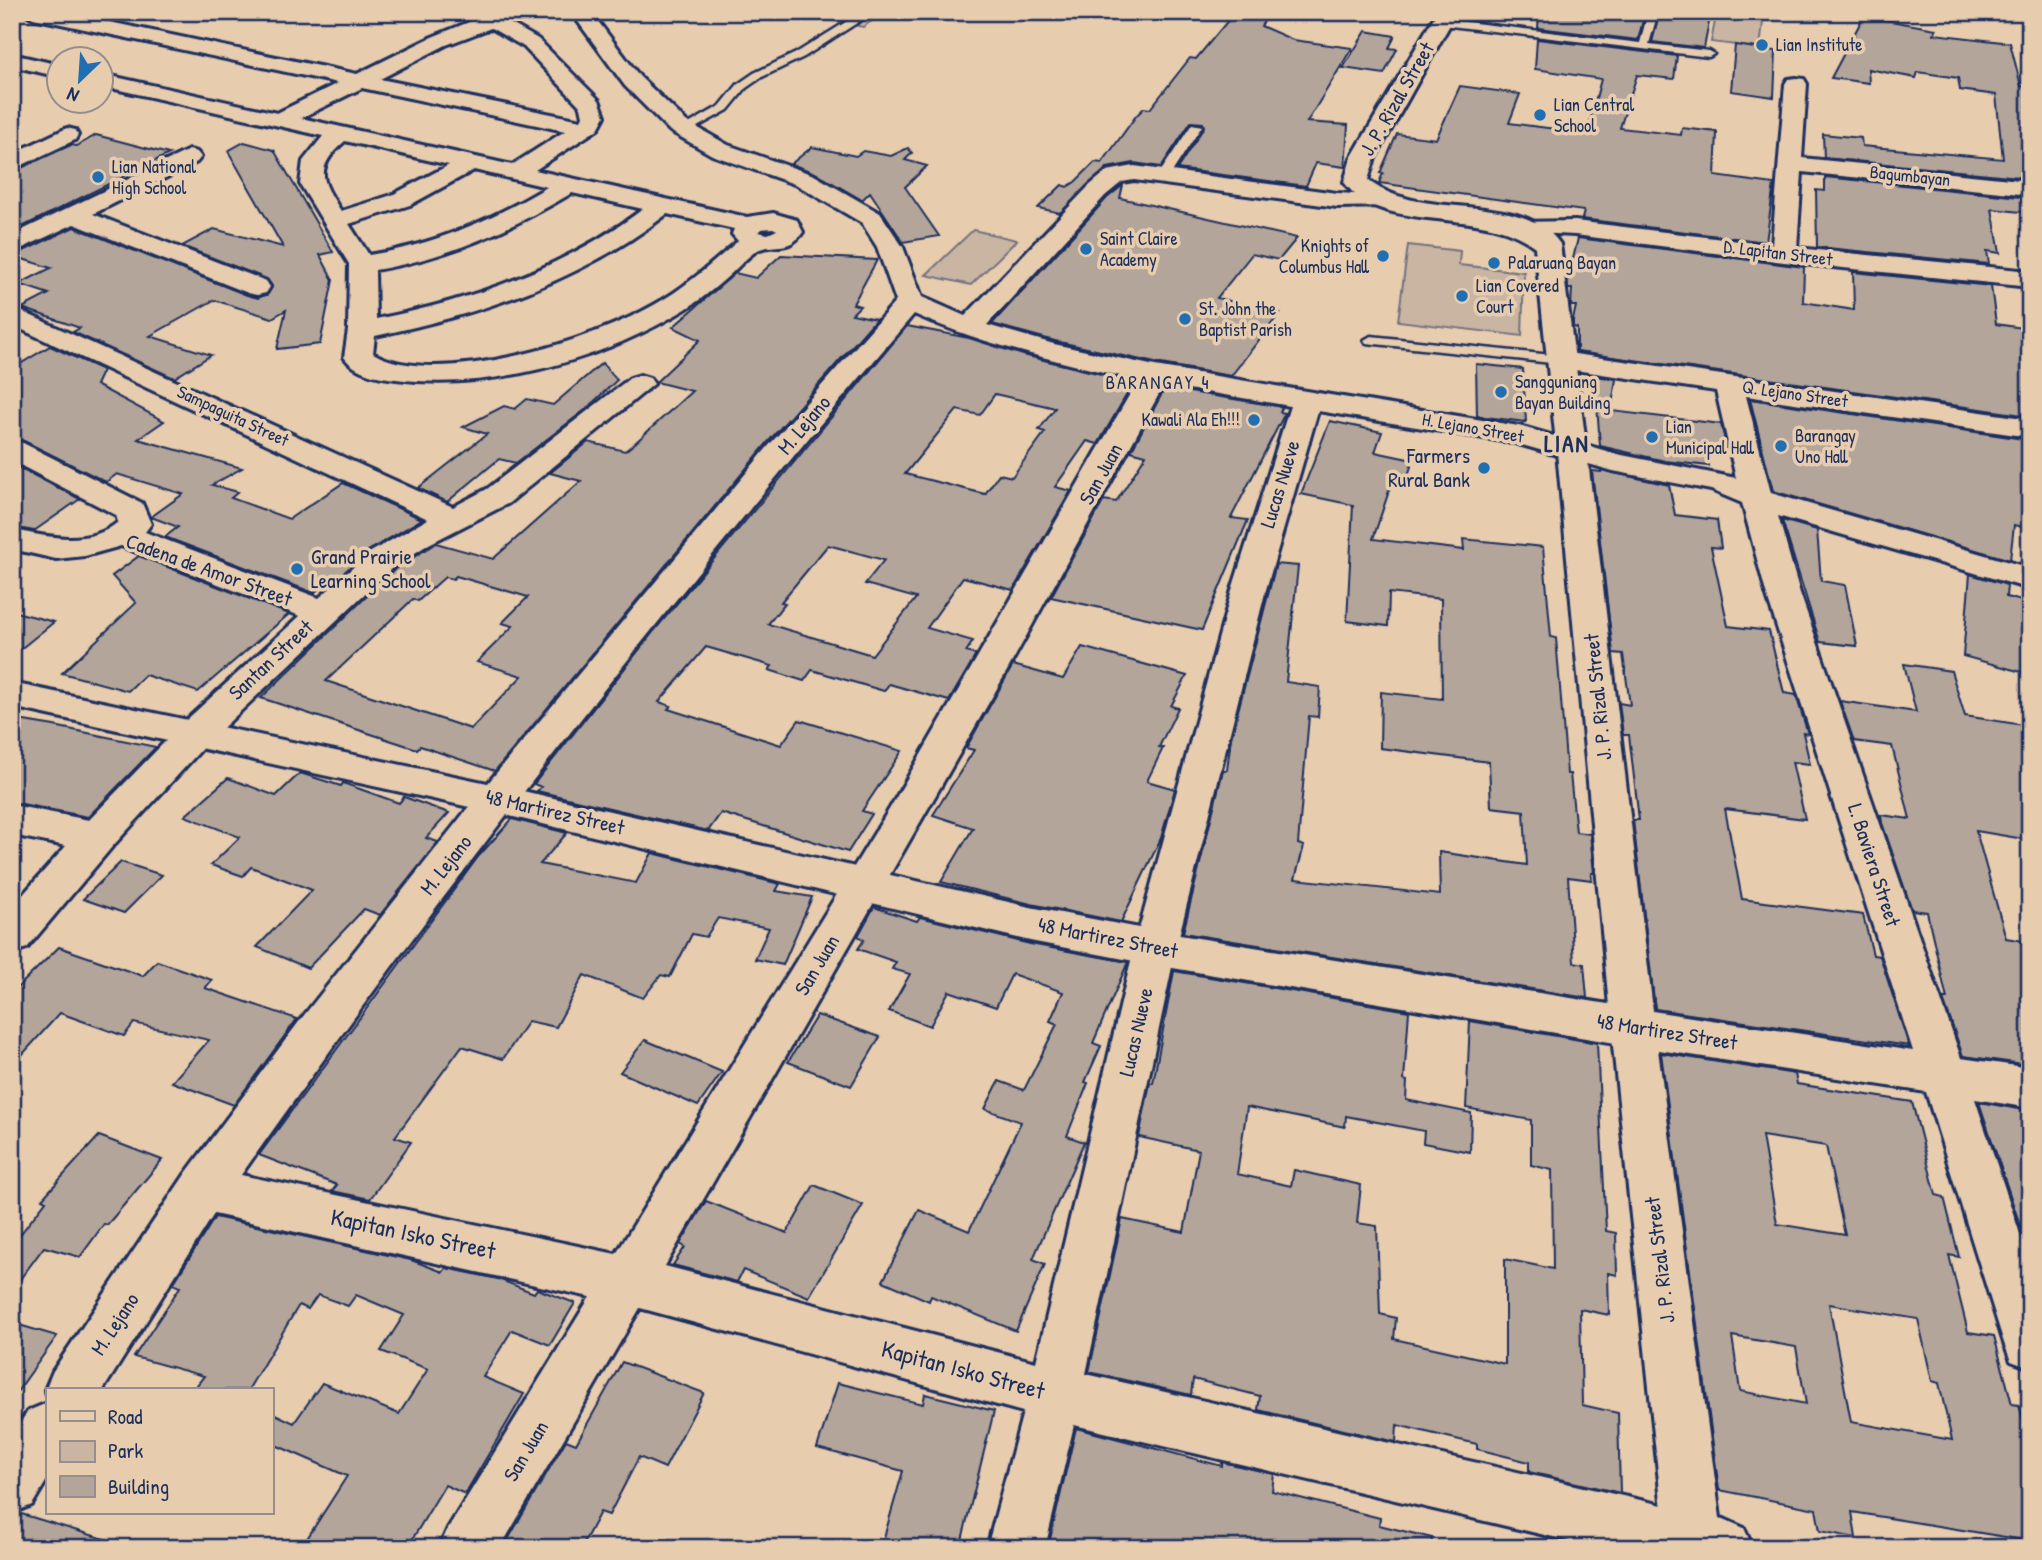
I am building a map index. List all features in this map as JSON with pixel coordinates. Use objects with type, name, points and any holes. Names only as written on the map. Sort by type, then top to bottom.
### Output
[{"type":"street","points":[[33,12],[584,128]]},
{"type":"street","points":[[280,120],[439,41],[515,12]]},
{"type":"street","points":[[582,12],[630,80],[684,130],[720,152],[796,177],[812,213]]},
{"type":"street","name":"J. P. Rizal Street","points":[[1381,201],[1362,189],[1356,181],[1357,174],[1363,158],[1445,17]]},
{"type":"street","points":[[491,20],[531,43],[591,105],[594,116],[584,128],[515,173]]},
{"type":"street","points":[[148,91],[259,39]]},
{"type":"street","points":[[12,60],[46,68]]},
{"type":"street","points":[[116,83],[662,206],[751,233]]},
{"type":"street","points":[[1784,254],[1796,84]]},
{"type":"street","points":[[340,134],[317,153],[310,172],[312,184],[362,264],[362,330],[358,358],[381,369],[457,374],[550,356],[623,330],[693,293],[751,233],[812,213],[871,218],[881,228],[910,302]]},
{"type":"street","points":[[12,163],[67,135]]},
{"type":"street","points":[[12,245],[189,157]]},
{"type":"street","points":[[336,220],[401,200],[470,163]]},
{"type":"street","name":"Bagumbayan","points":[[1790,164],[2030,188]]},
{"type":"street","points":[[969,328],[1107,181],[1125,174],[1337,200],[1381,201],[1508,222],[1527,228]]},
{"type":"street","points":[[362,264],[401,259],[470,238],[516,216],[568,185]]},
{"type":"street","points":[[362,330],[444,312],[545,276],[614,241],[662,206]]},
{"type":"street","points":[[73,215],[257,287]]},
{"type":"street","name":"J. P. Rizal Street","points":[[1527,228],[1548,244],[1633,1027],[1704,1545]]},
{"type":"street","name":"D. Lapitan Street","points":[[1527,228],[1575,228],[1784,254],[2030,279]]},
{"type":"street","name":"H. Lejano Street","points":[[910,302],[969,328],[1048,351],[1156,375],[1518,435],[1613,462],[1699,476],[1756,496],[1773,505],[2030,579]]},
{"type":"street","name":"M. Lejano","points":[[73,1388],[203,1189],[317,1032],[497,799],[782,449],[910,302]]},
{"type":"street","name":"Sampaguita Street","points":[[12,315],[454,519]]},
{"type":"street","name":"Q. Lejano Street","points":[[1561,360],[2030,428]]},
{"type":"street","name":"San Juan","points":[[468,1548],[866,884],[1046,574],[1156,375]]},
{"type":"street","name":"Santan Street","points":[[12,936],[97,837],[196,732],[381,560],[402,545],[498,496],[640,384]]},
{"type":"street","name":"L. Baviera Street","points":[[1729,384],[1783,593],[1944,1075],[2030,1343]]},
{"type":"street","name":"Lucas Nueve","points":[[1016,1548],[1055,1394],[1155,948],[1252,581],[1306,400]]},
{"type":"street","points":[[12,449],[131,510],[135,524],[123,535]]},
{"type":"street","name":"Cadena de Amor Street","points":[[12,539],[56,550],[85,546],[123,535],[323,612]]},
{"type":"street","name":"48 Martirez Street","points":[[12,695],[196,732],[497,799],[1030,924],[1155,948],[1633,1027],[2030,1088]]},
{"type":"street","points":[[12,820],[97,837]]},
{"type":"street","name":"Kapitan Isko Street","points":[[203,1189],[628,1281],[1055,1394],[1704,1545]]},
{"type":"street","points":[[12,1485],[46,1432]]},
{"type":"lane","points":[[684,130],[724,108],[742,86],[758,75],[800,55],[869,12]]},
{"type":"lane","points":[[1644,45],[1653,12]]},
{"type":"lane","points":[[1445,17],[1709,54]]},
{"type":"lane","points":[[1163,177],[1196,126]]},
{"type":"lane","points":[[1371,340],[1561,360]]},
{"type":"green space","points":[[791,12],[885,12],[863,27]]},
{"type":"green space","points":[[1716,16],[1763,22],[1760,48],[1711,42]]},
{"type":"green space","points":[[973,230],[1017,240],[971,285],[926,275]]},
{"type":"green space","name":"Lian Covered Court","points":[[1408,245],[1460,251],[1459,265],[1524,272],[1522,336],[1398,321]]},
{"type":"building","points":[[1235,12],[1268,15],[1261,26],[1293,40],[1352,48],[1307,122],[1348,125],[1345,167],[1316,163],[1306,186],[1177,169],[1204,127],[1203,123],[1191,122],[1161,167],[1134,163],[1107,168],[1060,213],[1038,208],[1062,185],[1067,187],[1075,182],[1095,162],[1102,163],[1136,116],[1144,108],[1150,109],[1190,58],[1196,59]]},
{"type":"building","points":[[1539,12],[1645,12],[1638,40],[1538,28]]},
{"type":"building","points":[[1660,12],[1711,12],[1704,48],[1652,42]]},
{"type":"building","points":[[1866,12],[1867,17],[1936,29],[1934,34],[2010,43],[2021,86],[2030,87],[2030,178],[1824,158],[1823,134],[1861,138],[1862,146],[2003,159],[1996,95],[1960,90],[1958,78],[1918,72],[1916,78],[1868,69],[1869,83],[1831,78]]},
{"type":"building","points":[[1366,31],[1395,36],[1389,48],[1397,49],[1384,74],[1343,68]]},
{"type":"building","name":"Lian Central School","points":[[1537,39],[1677,56],[1674,79],[1637,75],[1620,128],[1681,135],[1682,128],[1717,132],[1715,176],[1774,184],[1766,242],[1582,219],[1584,211],[1379,183],[1383,173],[1380,173],[1397,134],[1436,139],[1460,86],[1520,94],[1509,123],[1587,133],[1601,79],[1535,69]]},
{"type":"building","points":[[1735,45],[1776,51],[1774,97],[1731,91]]},
{"type":"building","points":[[96,135],[169,154],[12,232],[12,172],[71,145],[77,146]]},
{"type":"building","points":[[244,142],[274,150],[333,252],[320,255],[333,280],[320,344],[277,349],[286,310],[272,318],[214,300],[150,336],[211,355],[174,378],[73,332],[80,328],[22,308],[49,294],[19,284],[51,268],[13,256],[74,227],[247,295],[258,298],[268,294],[272,286],[267,279],[182,246],[214,229],[283,247],[228,151]]},
{"type":"building","points":[[812,147],[856,156],[863,151],[891,156],[908,148],[912,153],[905,160],[927,166],[905,187],[939,236],[903,242],[870,192],[862,200],[815,173],[791,164]]},
{"type":"building","points":[[1825,177],[2030,198],[2030,213],[1992,209],[2000,253],[1987,251],[1989,264],[1817,247],[1816,190],[1825,191]]},
{"type":"building","points":[[1123,185],[1120,198],[1297,238],[1279,260],[1252,254],[1217,298],[1280,313],[1231,376],[1155,363],[992,324],[1107,198]]},
{"type":"building","points":[[1578,238],[1804,267],[1803,302],[1854,310],[1853,272],[1991,286],[1996,324],[2030,329],[2030,416],[1577,352],[1577,328],[1573,327],[1576,306],[1571,306],[1572,289],[1568,289],[1567,262],[1572,263]]},
{"type":"building","points":[[781,255],[877,260],[853,304],[860,306],[852,314],[876,319],[769,441],[495,771],[420,746],[417,749],[261,698],[395,569],[436,543],[493,559],[581,481],[550,473],[588,442],[625,451],[635,443],[692,391],[656,382],[700,340],[673,327],[735,273],[756,278]],"holes":[[[456,576],[528,597],[502,623],[513,626],[477,662],[522,676],[471,729],[326,681],[413,599],[418,601],[445,577],[453,579]]]},
{"type":"building","points":[[907,326],[969,338],[1023,355],[1134,382],[1098,444],[1087,441],[1055,487],[1071,491],[1013,590],[963,577],[927,628],[973,641],[966,652],[976,655],[949,701],[889,684],[884,691],[812,670],[804,681],[769,670],[772,666],[706,647],[659,702],[671,706],[668,709],[781,745],[799,720],[902,751],[862,811],[872,814],[848,852],[721,813],[708,831],[537,791],[541,787],[534,784],[654,631]],"holes":[[[995,394],[1055,408],[1039,430],[1045,432],[1012,477],[999,474],[985,494],[905,474],[957,410],[980,415]],[[828,545],[884,560],[865,584],[916,598],[872,655],[768,624],[785,603],[781,602]]]},
{"type":"building","points":[[50,346],[103,370],[96,385],[164,421],[138,439],[242,468],[212,485],[238,492],[231,498],[289,519],[343,483],[422,519],[368,551],[339,577],[336,574],[314,593],[165,537],[178,527],[151,517],[183,494],[117,474],[106,482],[24,441],[12,438],[12,369]]},
{"type":"building","points":[[602,363],[617,380],[585,410],[516,463],[499,459],[447,502],[418,488],[487,434],[463,427],[504,406],[515,409],[527,399],[553,405]]},
{"type":"building","name":"Sangguniang Bayan Building","points":[[1476,364],[1523,369],[1526,422],[1477,416]]},
{"type":"building","name":"Lian Municipal Hall","points":[[1595,376],[1616,379],[1611,411],[1721,424],[1727,449],[1706,445],[1709,466],[1665,461],[1600,446]]},
{"type":"building","points":[[1165,388],[1277,406],[1282,408],[1280,412],[1285,413],[1231,518],[1248,520],[1202,630],[1051,597],[1104,500],[1116,502],[1146,455],[1131,451]]},
{"type":"building","points":[[1750,399],[2030,440],[2030,529],[2014,525],[2010,560],[1773,491]]},
{"type":"building","points":[[1330,421],[1382,432],[1375,452],[1413,460],[1405,485],[1392,482],[1373,539],[1464,550],[1463,539],[1543,547],[1551,637],[1556,638],[1567,774],[1570,774],[1576,832],[1590,834],[1594,873],[1591,873],[1592,880],[1568,877],[1574,962],[1584,964],[1587,998],[1183,933],[1223,770],[1227,770],[1231,738],[1276,564],[1298,566],[1286,682],[1320,687],[1318,717],[1309,716],[1298,844],[1304,846],[1295,879],[1440,895],[1439,852],[1527,865],[1524,811],[1491,807],[1489,762],[1380,748],[1381,692],[1442,699],[1441,599],[1389,593],[1388,626],[1347,621],[1353,505],[1301,494]]},
{"type":"building","points":[[12,464],[80,499],[34,531],[12,527]]},
{"type":"building","points":[[1601,470],[1669,485],[1675,515],[1717,520],[1721,548],[1711,547],[1728,626],[1769,631],[1784,693],[1796,695],[1808,734],[1803,733],[1810,764],[1792,762],[1805,819],[1725,809],[1742,899],[1863,915],[1873,955],[1880,956],[1909,1046],[1655,1009],[1633,820],[1639,820],[1629,735],[1623,735],[1619,703],[1630,705],[1623,654],[1613,653],[1592,471]]},
{"type":"building","points":[[1782,520],[1817,530],[1821,581],[1845,585],[1857,646],[1820,642]]},
{"type":"building","points":[[139,556],[289,614],[198,692],[145,675],[128,691],[62,673],[136,603],[112,576]]},
{"type":"building","points":[[1970,574],[2007,585],[2006,597],[2030,603],[2030,643],[2026,642],[2025,673],[1963,656]]},
{"type":"building","points":[[12,611],[54,622],[12,656]]},
{"type":"building","points":[[1082,647],[1187,676],[1171,706],[1178,708],[1159,747],[1163,748],[1147,781],[1175,789],[1161,838],[1121,922],[941,882],[973,828],[933,815],[974,750],[966,748],[1013,665],[1063,679]]},
{"type":"building","points":[[1904,664],[1951,671],[1965,716],[2030,726],[2030,840],[1976,831],[2006,938],[2030,942],[2030,1065],[1963,1056],[1943,999],[1947,999],[1927,912],[1912,910],[1882,823],[1881,815],[1910,819],[1892,746],[1854,741],[1840,701],[1916,712]]},
{"type":"building","points":[[12,719],[156,747],[88,817],[12,802]]},
{"type":"building","points":[[300,773],[341,786],[343,783],[399,803],[404,797],[449,813],[426,838],[438,842],[380,915],[364,909],[308,968],[257,947],[312,890],[251,867],[243,876],[211,865],[240,837],[185,816],[228,778],[276,796]]},
{"type":"building","points":[[512,819],[567,833],[540,864],[636,883],[652,853],[780,884],[776,891],[812,897],[783,965],[755,959],[769,928],[718,918],[706,937],[692,934],[670,977],[661,975],[643,998],[584,975],[556,1027],[528,1021],[503,1059],[462,1046],[395,1137],[411,1142],[370,1199],[332,1191],[337,1185],[259,1155],[478,857]]},
{"type":"building","points":[[121,862],[162,875],[124,913],[83,899]]},
{"type":"building","points":[[874,907],[917,921],[920,917],[1030,944],[1128,962],[1093,1043],[1101,1046],[1085,1082],[1088,1083],[1067,1136],[1084,1142],[1033,1259],[1045,1264],[1016,1331],[931,1296],[929,1301],[883,1281],[919,1210],[969,1231],[1021,1122],[985,1109],[999,1081],[1024,1090],[1057,1024],[1050,1021],[1063,992],[1012,974],[996,1007],[949,991],[930,1026],[889,1011],[910,974],[892,969],[896,962],[858,949],[864,940],[858,936]]},
{"type":"building","points":[[59,947],[143,976],[157,961],[212,980],[205,988],[297,1019],[234,1105],[172,1082],[209,1040],[134,1023],[124,1036],[60,1013],[12,1066],[12,993]]},
{"type":"building","points":[[1174,971],[1409,1011],[1404,1080],[1407,1081],[1406,1100],[1471,1113],[1470,1152],[1423,1143],[1424,1131],[1346,1116],[1345,1127],[1247,1107],[1237,1174],[1291,1186],[1294,1170],[1361,1185],[1357,1223],[1377,1226],[1380,1314],[1396,1318],[1394,1339],[1505,1364],[1505,1259],[1553,1269],[1552,1170],[1531,1165],[1531,1120],[1466,1108],[1470,1021],[1597,1043],[1606,1231],[1616,1233],[1617,1275],[1608,1273],[1609,1315],[1580,1309],[1582,1405],[1618,1413],[1620,1493],[1529,1472],[1529,1462],[1477,1449],[1477,1444],[1397,1425],[1396,1442],[1258,1410],[1260,1396],[1193,1379],[1191,1395],[1089,1372],[1122,1219],[1184,1232],[1199,1150],[1139,1137],[1150,1083],[1153,1083]]},
{"type":"building","points":[[817,1015],[880,1037],[851,1086],[788,1062]]},
{"type":"building","points":[[645,1040],[722,1072],[698,1106],[620,1072]]},
{"type":"building","points":[[1661,1053],[1795,1074],[1797,1084],[1912,1102],[1936,1195],[1944,1197],[1959,1257],[1949,1255],[1968,1332],[1994,1336],[2012,1404],[2019,1405],[2030,1445],[2030,1541],[1852,1512],[1856,1538],[1820,1531],[1816,1509],[1719,1490]],"holes":[[[1762,1136],[1826,1146],[1845,1235],[1777,1224]],[[1829,1304],[1918,1319],[1932,1381],[1939,1383],[1952,1440],[1851,1422]],[[1732,1336],[1796,1347],[1806,1404],[1740,1391]]]},
{"type":"building","points":[[1979,1102],[2030,1111],[2030,1255]]},
{"type":"building","points":[[99,1136],[162,1160],[107,1225],[104,1224],[80,1257],[44,1247],[12,1290],[12,1245],[46,1201],[42,1199]]},
{"type":"building","points":[[814,1185],[863,1205],[809,1297],[743,1270],[737,1282],[673,1265],[685,1247],[680,1244],[706,1201],[787,1233]]},
{"type":"building","points":[[215,1217],[411,1260],[443,1272],[446,1268],[498,1279],[534,1293],[537,1289],[575,1303],[550,1345],[512,1330],[483,1377],[524,1394],[465,1494],[445,1485],[407,1548],[301,1548],[347,1476],[273,1444],[273,1413],[294,1423],[322,1383],[399,1414],[428,1369],[381,1351],[404,1315],[356,1295],[348,1306],[318,1295],[308,1309],[299,1305],[249,1388],[195,1388],[204,1376],[134,1357],[180,1287],[173,1284]]},
{"type":"building","points":[[12,1323],[57,1336],[12,1399]]},
{"type":"building","points":[[622,1362],[704,1393],[665,1468],[639,1457],[609,1515],[600,1512],[581,1548],[503,1548],[566,1440],[576,1444]]},
{"type":"building","points":[[838,1383],[923,1404],[925,1394],[994,1411],[960,1548],[881,1548],[903,1471],[817,1448]]},
{"type":"building","points":[[1076,1428],[1222,1466],[1222,1462],[1274,1474],[1272,1491],[1380,1518],[1379,1525],[1432,1538],[1431,1548],[1048,1548]]},
{"type":"building","points":[[18,1513],[111,1541],[110,1548],[12,1548],[12,1515]]},
{"type":"place","name":"Lian Institute","points":[[1762,45]]},
{"type":"place","name":"Lian Central School","points":[[1540,115]]},
{"type":"place","name":"Lian National High School","points":[[98,177]]},
{"type":"place","name":"Saint Claire Academy","points":[[1086,249]]},
{"type":"place","name":"Knights of Columbus Hall","points":[[1383,256]]},
{"type":"place","name":"Palaruang Bayan","points":[[1494,263]]},
{"type":"place","name":"Lian Covered Court","points":[[1462,296]]},
{"type":"place","name":"St. John the Baptist Parish","points":[[1185,319]]},
{"type":"place","name":"Sangguniang Bayan Building","points":[[1501,392]]},
{"type":"place","name":"Kawali Ala Eh!!!","points":[[1254,420]]},
{"type":"place","name":"Lian Municipal Hall","points":[[1652,437]]},
{"type":"place","name":"Barangay Uno Hall","points":[[1781,446]]},
{"type":"place","name":"Farmers Rural Bank","points":[[1484,468]]},
{"type":"place","name":"Grand Prairie Learning School","points":[[297,569]]},
{"type":"district","name":"BARANGAY 4","points":[[1158,382]]},
{"type":"district","name":"LIAN","points":[[1567,444]]}]
